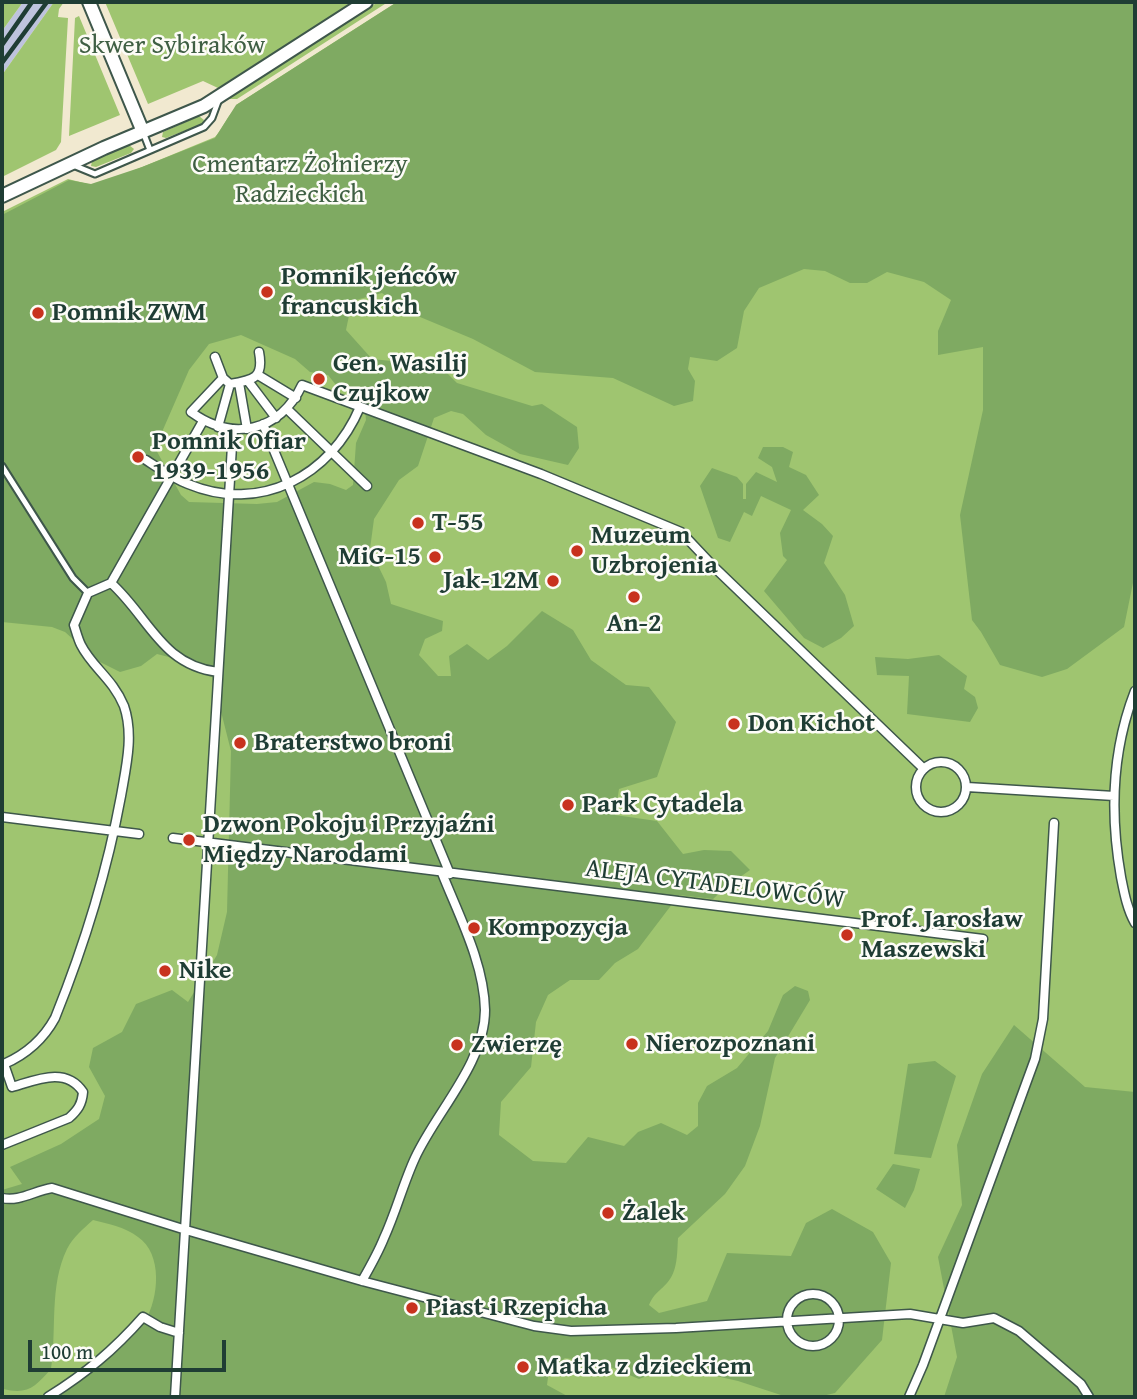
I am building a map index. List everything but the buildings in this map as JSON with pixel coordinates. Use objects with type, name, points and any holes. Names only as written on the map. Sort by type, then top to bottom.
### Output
[{"type":"street","points":[[89,2],[143,132]]},
{"type":"street","points":[[2,196],[70,163],[187,115],[366,2]]},
{"type":"street","points":[[258,375],[261,366],[259,352]]},
{"type":"street","points":[[215,358],[235,381],[276,418]]},
{"type":"street","points":[[296,397],[258,375],[235,381],[191,412],[218,427],[247,429],[276,418],[287,409],[296,397],[302,385],[541,474],[681,532],[924,769]]},
{"type":"street","points":[[218,427],[235,381]]},
{"type":"street","points":[[235,381],[247,429]]},
{"type":"street","points":[[146,460],[172,476],[205,490],[250,494],[288,483],[320,465],[333,453],[354,423],[360,407]]},
{"type":"street","points":[[287,409],[367,486]]},
{"type":"street","points":[[12,1087],[3,1064],[32,1049],[47,1033],[55,1018],[102,884],[115,831],[128,755],[128,729],[124,708],[113,684],[81,646],[74,625],[88,593],[111,583],[203,421]]},
{"type":"street","points":[[263,424],[446,874],[477,962],[485,1009],[478,1043],[461,1082],[426,1136],[414,1160],[384,1240],[362,1281]]},
{"type":"street","points":[[175,1397],[233,429]]},
{"type":"street","points":[[111,583],[127,597],[164,646],[177,658],[202,670],[218,672]]},
{"type":"street","points":[[1135,691],[1121,740],[1114,796],[1116,850],[1124,892],[1135,923]]},
{"type":"street","points":[[937,762],[952,764],[963,773],[967,787],[963,800],[954,810],[940,813],[927,809],[918,797],[916,782],[924,769],[937,762]]},
{"type":"street","points":[[967,787],[1114,796]]},
{"type":"street","points":[[2,817],[139,834]]},
{"type":"street","points":[[909,1397],[1035,1059],[1043,1019],[1054,823]]},
{"type":"street","name":"ALEJA CYTADELOWCÓW","points":[[173,838],[983,939]]},
{"type":"street","points":[[2,1090],[50,1076],[70,1079],[79,1085],[83,1092],[82,1102],[69,1118],[2,1145]]},
{"type":"street","points":[[2,1198],[22,1198],[37,1190],[52,1188],[362,1281],[534,1326],[570,1331],[911,1314],[963,1323],[994,1318],[1019,1331],[1080,1384],[1089,1397]]},
{"type":"street","points":[[808,1294],[820,1295],[830,1300],[839,1319],[837,1332],[828,1342],[816,1347],[803,1345],[791,1336],[786,1322],[788,1310],[796,1300],[808,1294]]},
{"type":"street","points":[[48,1397],[98,1364],[144,1317],[160,1327],[179,1333]]},
{"type":"lane","points":[[70,163],[95,174],[204,127],[212,118],[219,97]]},
{"type":"lane","points":[[143,132],[150,150]]},
{"type":"lane","points":[[2,466],[73,578],[88,593]]},
{"type":"shaded area","points":[[23,2],[54,2],[2,75],[2,31]]},
{"type":"green space","points":[[2,2],[23,2],[2,31]]},
{"type":"green space","points":[[54,2],[64,2],[58,17],[68,18],[61,142],[56,150],[2,177],[2,75]]},
{"type":"green space","name":"Skwer Sybiraków","points":[[105,2],[353,2],[218,88],[203,81],[148,104]]},
{"type":"green space","points":[[378,2],[388,2],[237,99],[228,99]]},
{"type":"green space","name":"Park Cytadela","points":[[397,2],[1135,2],[1135,1397],[2,1397],[2,212],[68,179],[96,186],[215,137],[237,108],[236,105]]},
{"type":"green space","name":"Cmentarz Żołnierzy Radzieckich","points":[[397,2],[1135,2],[1135,573],[1124,627],[1067,669],[1042,677],[1000,665],[972,620],[960,515],[983,410],[983,347],[938,355],[938,331],[951,300],[924,282],[887,272],[867,283],[850,283],[825,271],[804,269],[759,288],[744,311],[737,348],[717,361],[690,357],[688,369],[695,381],[693,401],[674,406],[613,378],[535,372],[473,339],[408,312],[382,293],[352,301],[346,330],[372,359],[411,363],[445,371],[457,383],[532,406],[542,404],[577,427],[579,448],[568,465],[520,454],[486,435],[463,414],[451,411],[434,418],[418,466],[399,480],[374,519],[370,549],[386,582],[391,604],[443,621],[442,631],[425,639],[419,655],[438,676],[451,676],[449,656],[467,644],[488,660],[507,646],[542,611],[573,630],[591,660],[626,685],[649,687],[676,722],[657,777],[619,789],[615,815],[657,821],[683,854],[704,850],[731,851],[750,870],[713,899],[679,895],[638,949],[615,963],[599,980],[570,980],[548,995],[536,1022],[531,1067],[501,1102],[499,1135],[533,1161],[566,1163],[588,1137],[624,1146],[638,1132],[661,1123],[687,1135],[698,1126],[698,1103],[707,1086],[737,1068],[768,1031],[783,995],[795,986],[808,991],[810,1000],[775,1058],[760,1126],[745,1166],[725,1194],[678,1238],[676,1262],[671,1278],[649,1305],[659,1313],[707,1301],[727,1253],[791,1256],[806,1223],[832,1209],[873,1232],[891,1263],[882,1340],[835,1393],[818,1397],[787,1397],[738,1381],[672,1366],[639,1379],[601,1363],[565,1358],[549,1370],[547,1385],[569,1397],[54,1397],[90,1373],[127,1342],[145,1321],[156,1289],[155,1265],[146,1245],[128,1231],[93,1220],[72,1241],[61,1263],[56,1293],[51,1369],[30,1388],[19,1391],[3,1389],[2,1190],[22,1184],[10,1167],[61,1144],[99,1119],[105,1096],[89,1067],[93,1048],[122,1032],[136,1004],[172,990],[188,1002],[217,955],[227,912],[231,751],[212,676],[200,665],[157,654],[141,666],[120,672],[96,660],[65,632],[52,627],[2,622],[2,215],[69,180],[91,184],[215,138],[236,105]],"holes":[[[241,335],[295,359],[310,372],[328,375],[336,385],[363,392],[366,420],[356,443],[353,485],[346,490],[314,482],[277,502],[189,502],[181,495],[155,448],[189,370],[209,344]]]},
{"type":"green space","points":[[79,16],[120,115],[69,136],[75,18]]},
{"type":"green space","points":[[199,116],[204,120],[202,124],[166,138],[162,137],[163,132]]},
{"type":"green space","points":[[129,145],[134,149],[131,153],[96,167],[91,166],[92,161]]},
{"type":"green space","points":[[763,447],[783,447],[793,452],[789,467],[806,475],[819,495],[803,510],[833,536],[824,563],[845,595],[854,626],[841,638],[823,648],[804,638],[764,591],[787,560],[783,556],[780,533],[791,510],[761,496],[752,516],[744,512],[730,542],[718,538],[700,486],[712,468],[737,477],[743,484],[743,499],[746,499],[746,484],[756,472],[777,482],[772,467],[758,458]]},
{"type":"green space","points":[[939,655],[967,676],[964,689],[975,697],[978,708],[970,722],[907,714],[909,676],[877,675],[875,657],[908,659]]},
{"type":"green space","points":[[1014,1025],[1085,1087],[1135,1092],[1135,1397],[944,1397],[957,1357],[938,1257],[962,1205],[957,1145],[982,1074]]},
{"type":"green space","points":[[935,1061],[956,1076],[931,1158],[894,1154],[908,1064]]},
{"type":"green space","points":[[893,1164],[920,1169],[905,1208],[876,1189]]},
{"type":"railway","points":[[2,45],[32,2]]},
{"type":"railway","points":[[2,63],[47,2]]},
{"type":"place","name":"Pomnik jeńców francuskich","points":[[267,292]]},
{"type":"place","name":"Pomnik ZWM","points":[[38,313]]},
{"type":"place","name":"Gen. Wasilij Czujkow","points":[[319,379]]},
{"type":"place","name":"Pomnik Ofiar 1939-1956","points":[[138,457]]},
{"type":"place","name":"T-55","points":[[418,523]]},
{"type":"place","name":"Muzeum Uzbrojenia","points":[[577,551]]},
{"type":"place","name":"MiG-15","points":[[435,557]]},
{"type":"place","name":"Jak-12M","points":[[553,581]]},
{"type":"place","name":"An-2","points":[[634,597]]},
{"type":"place","name":"Don Kichot","points":[[734,724]]},
{"type":"place","name":"Braterstwo broni","points":[[240,743]]},
{"type":"place","name":"Park Cytadela","points":[[568,805]]},
{"type":"place","name":"Dzwon Pokoju i Przyjaźni Między Narodami","points":[[189,840]]},
{"type":"place","name":"Kompozycja","points":[[474,928]]},
{"type":"place","name":"Prof. Jarosław Maszewski","points":[[847,935]]},
{"type":"place","name":"Nike","points":[[165,971]]},
{"type":"place","name":"Nierozpoznani","points":[[632,1044]]},
{"type":"place","name":"Zwierzę","points":[[457,1045]]},
{"type":"place","name":"Żalek","points":[[608,1213]]},
{"type":"place","name":"Piast i Rzepicha","points":[[412,1308]]},
{"type":"place","name":"Matka z dzieckiem","points":[[523,1367]]}]
